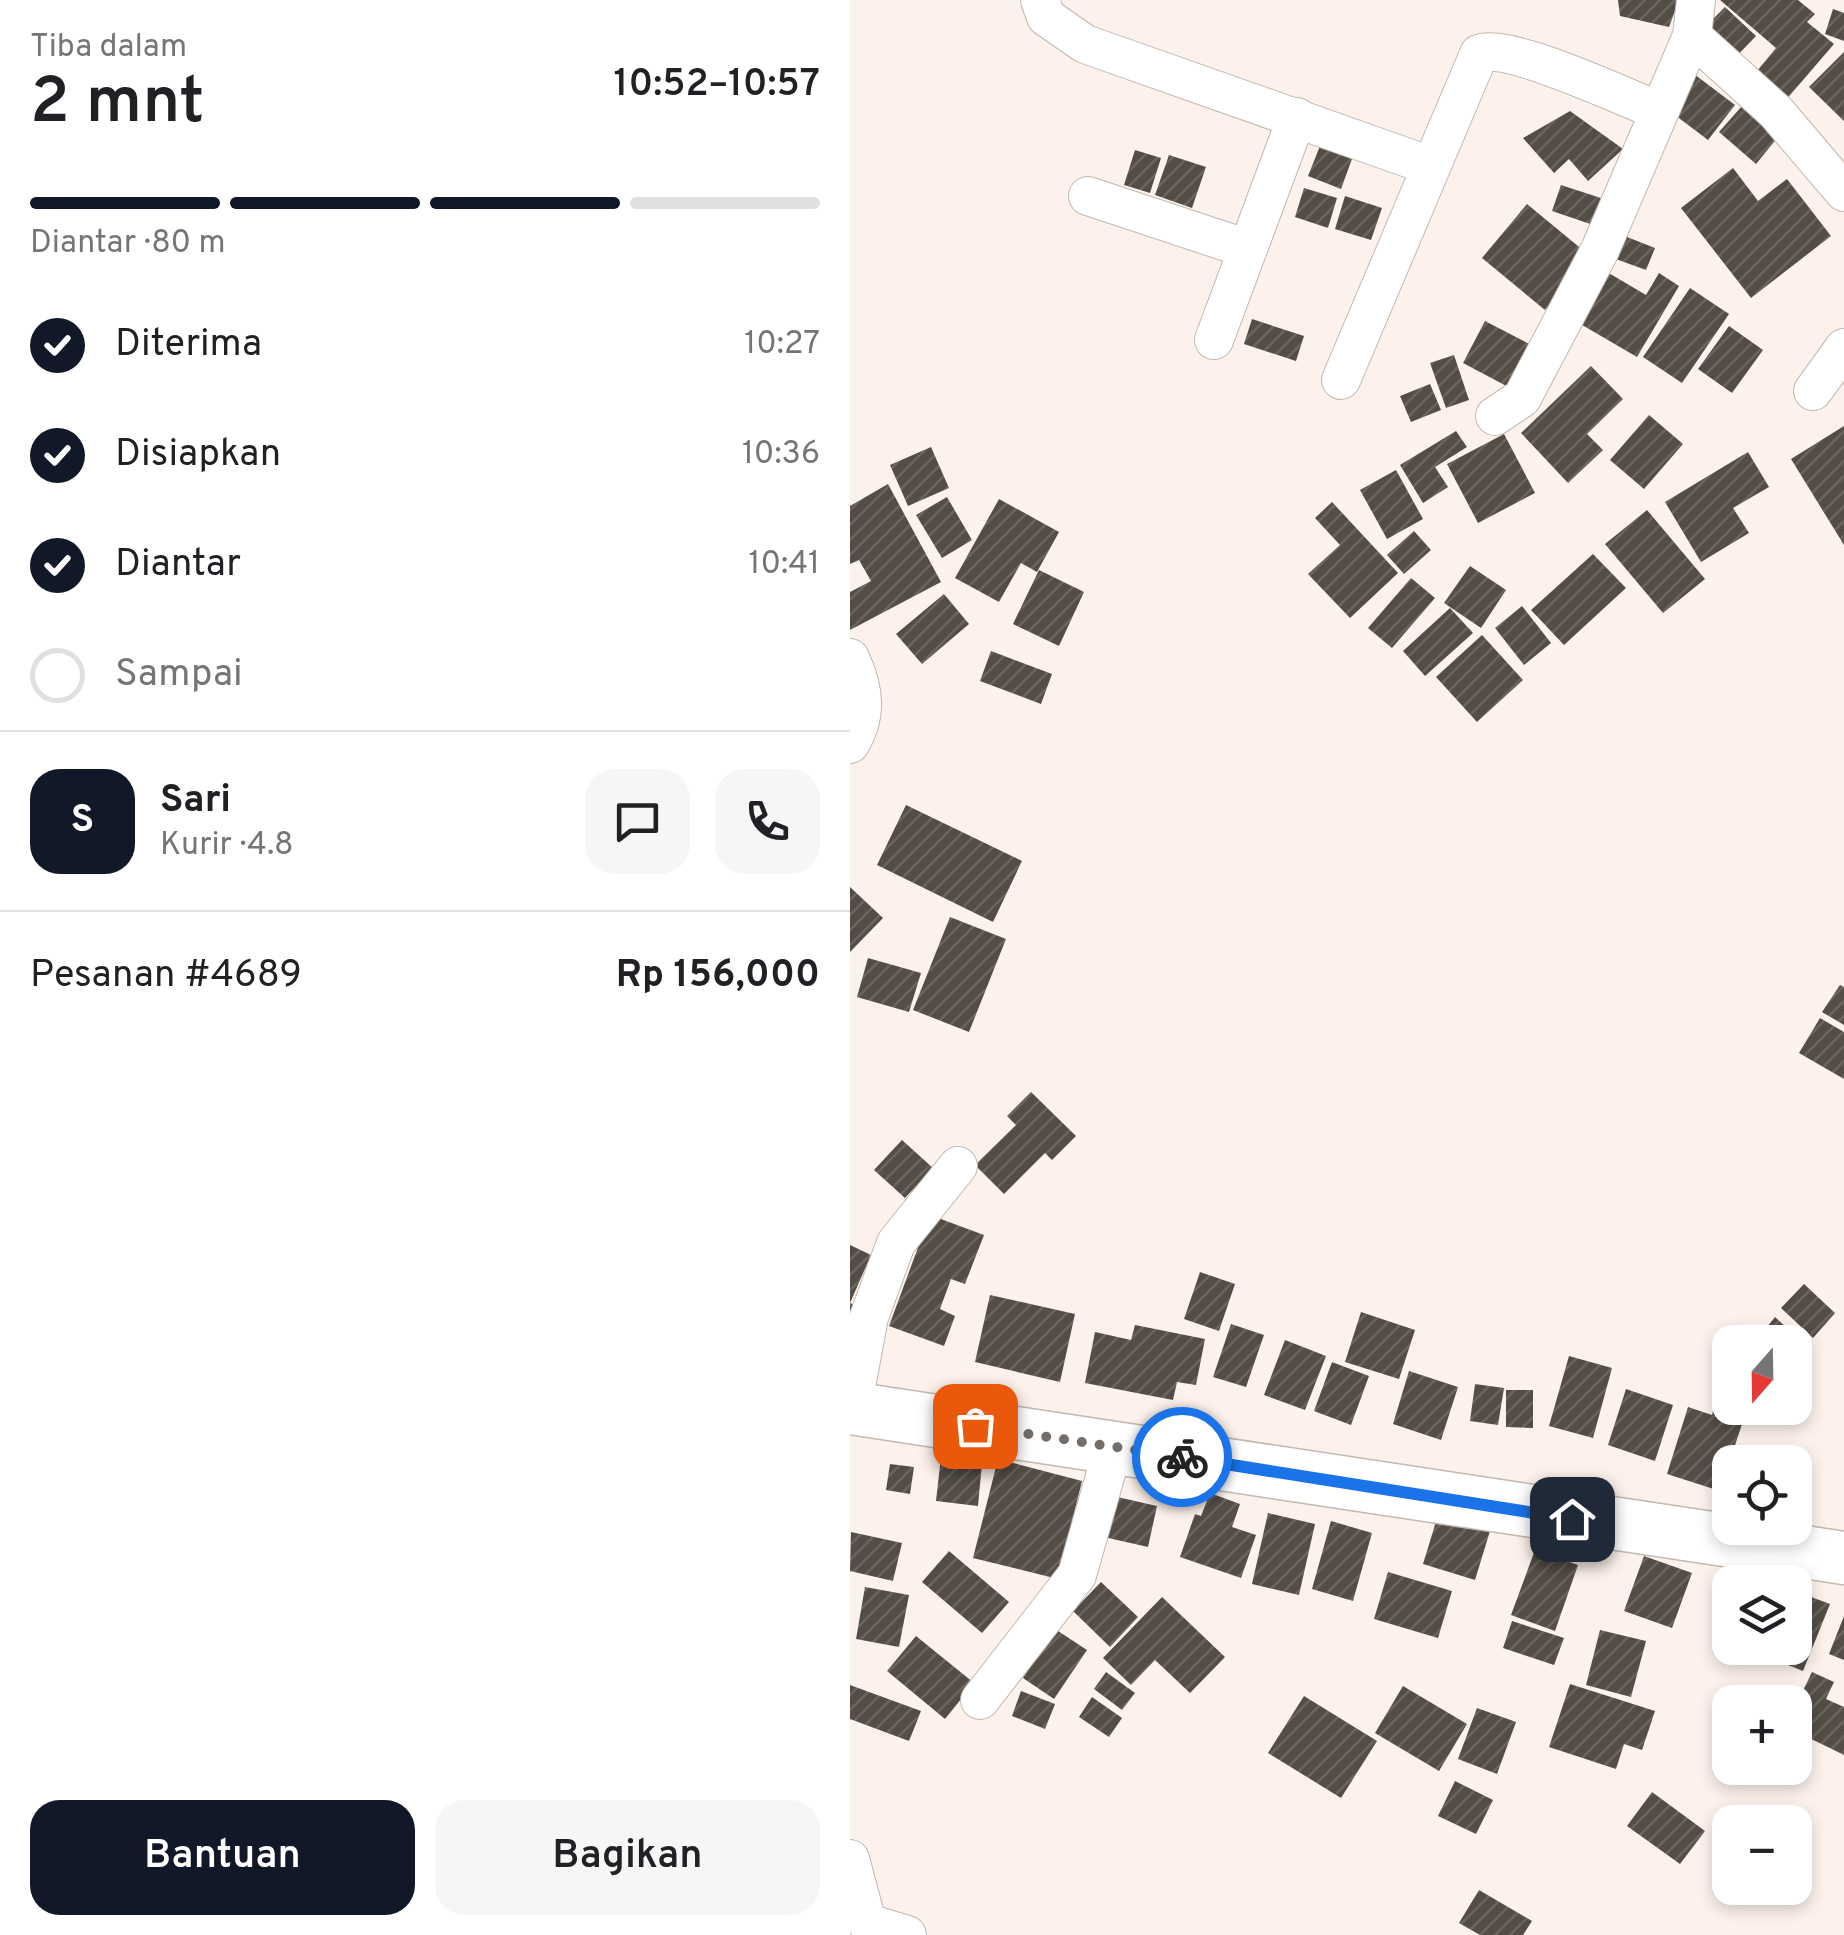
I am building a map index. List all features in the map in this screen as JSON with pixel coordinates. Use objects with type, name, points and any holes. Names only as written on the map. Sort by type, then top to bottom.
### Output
[{"type":"main road","points":[[851,1408],[1844,1558]]},
{"type":"street","points":[[1040,0],[1046,17],[1085,44],[1428,164]]},
{"type":"street","points":[[1495,416],[1522,398],[1600,250],[1660,111],[1694,18],[1844,192]]},
{"type":"street","points":[[1341,380],[1428,164],[1470,66],[1479,54],[1491,49],[1523,55],[1660,111]]},
{"type":"street","points":[[1214,340],[1296,117]]},
{"type":"street","points":[[1088,196],[1248,249]]},
{"type":"street","points":[[1813,392],[1844,348]]},
{"type":"street","points":[[850,658],[864,695],[861,726],[850,744]]},
{"type":"street","points":[[851,1408],[869,1317],[896,1244],[958,1166]]},
{"type":"street","points":[[980,1700],[1077,1574],[1114,1446]]},
{"type":"street","points":[[850,1858],[867,1922],[907,1935]]},
{"type":"building","points":[[1618,0],[1679,0],[1669,27],[1620,16]]},
{"type":"building","points":[[1720,0],[1798,0],[1815,14],[1807,22],[1834,44],[1779,108],[1748,82],[1776,48]]},
{"type":"building","points":[[1725,7],[1756,36],[1730,63],[1699,33]]},
{"type":"building","points":[[1833,9],[1844,13],[1844,41],[1825,34]]},
{"type":"building","points":[[1844,52],[1844,121],[1809,87]]},
{"type":"building","points":[[1694,74],[1735,105],[1708,140],[1667,109]]},
{"type":"building","points":[[1742,106],[1778,137],[1756,164],[1719,132]]},
{"type":"building","points":[[1570,111],[1623,149],[1588,181],[1569,159],[1554,173],[1523,138]]},
{"type":"building","points":[[1320,146],[1352,159],[1341,189],[1308,176]]},
{"type":"building","points":[[1135,150],[1161,158],[1150,193],[1124,185]]},
{"type":"building","points":[[1169,155],[1206,167],[1192,208],[1155,195]]},
{"type":"building","points":[[1733,168],[1758,201],[1787,179],[1831,236],[1751,298],[1681,208]]},
{"type":"building","points":[[1561,185],[1610,201],[1602,228],[1552,211]]},
{"type":"building","points":[[1304,188],[1337,198],[1328,228],[1295,217]]},
{"type":"building","points":[[1345,196],[1382,208],[1371,240],[1335,229]]},
{"type":"building","points":[[1527,204],[1590,256],[1545,310],[1482,258]]},
{"type":"building","points":[[1622,235],[1655,248],[1646,270],[1613,258]]},
{"type":"building","points":[[1607,272],[1646,295],[1659,273],[1679,286],[1637,357],[1577,322]]},
{"type":"building","points":[[1690,288],[1729,314],[1682,383],[1643,357]]},
{"type":"building","points":[[1252,319],[1304,336],[1296,361],[1244,344]]},
{"type":"building","points":[[1485,321],[1537,348],[1514,390],[1463,363]]},
{"type":"building","points":[[1729,326],[1763,350],[1732,393],[1698,369]]},
{"type":"building","points":[[1454,355],[1469,400],[1446,408],[1430,363]]},
{"type":"building","points":[[1591,366],[1623,399],[1587,434],[1603,450],[1568,483],[1521,433]]},
{"type":"building","points":[[1430,384],[1441,410],[1411,422],[1400,396]]},
{"type":"building","points":[[1649,415],[1683,444],[1644,489],[1610,460]]},
{"type":"building","points":[[1844,426],[1844,545],[1791,459]]},
{"type":"building","points":[[1456,431],[1467,447],[1435,467],[1448,487],[1423,503],[1400,465]]},
{"type":"building","points":[[1504,434],[1535,493],[1478,523],[1447,464]]},
{"type":"building","points":[[931,447],[949,488],[908,506],[890,465]]},
{"type":"building","points":[[1748,452],[1769,487],[1733,508],[1749,533],[1701,562],[1665,502]]},
{"type":"building","points":[[1396,470],[1423,519],[1387,539],[1360,490]]},
{"type":"building","points":[[888,484],[941,582],[850,630],[850,592],[871,581],[859,560],[850,564],[850,506]]},
{"type":"building","points":[[947,497],[972,540],[942,558],[916,515]]},
{"type":"building","points":[[999,499],[1059,532],[1037,572],[1021,563],[999,602],[955,578]]},
{"type":"building","points":[[1332,502],[1398,573],[1350,618],[1308,574],[1340,545],[1315,518]]},
{"type":"building","points":[[1647,510],[1705,579],[1663,613],[1605,544]]},
{"type":"building","points":[[1414,531],[1431,550],[1404,574],[1387,555]]},
{"type":"building","points":[[1593,554],[1626,588],[1564,645],[1531,610]]},
{"type":"building","points":[[1470,566],[1506,590],[1481,628],[1444,603]]},
{"type":"building","points":[[1039,570],[1084,592],[1059,646],[1013,624]]},
{"type":"building","points":[[1411,578],[1435,598],[1392,648],[1368,628]]},
{"type":"building","points":[[944,594],[969,624],[922,664],[896,634]]},
{"type":"building","points":[[1522,606],[1551,643],[1524,665],[1495,628]]},
{"type":"building","points":[[1450,608],[1473,633],[1425,676],[1403,651]]},
{"type":"building","points":[[1482,635],[1523,680],[1477,722],[1436,677]]},
{"type":"building","points":[[991,651],[1052,674],[1041,704],[980,681]]},
{"type":"building","points":[[906,805],[1022,861],[993,922],[877,865]]},
{"type":"building","points":[[850,887],[883,918],[850,952]]},
{"type":"building","points":[[950,917],[1006,939],[969,1032],[913,1010]]},
{"type":"building","points":[[868,958],[921,973],[909,1012],[857,997]]},
{"type":"building","points":[[1840,985],[1844,987],[1844,1025],[1822,1012]]},
{"type":"building","points":[[1820,1018],[1844,1032],[1844,1079],[1799,1053]]},
{"type":"building","points":[[1031,1092],[1076,1136],[1052,1160],[1045,1153],[1004,1194],[975,1165],[1016,1125],[1007,1116]]},
{"type":"building","points":[[902,1140],[933,1168],[905,1198],[874,1170]]},
{"type":"building","points":[[930,1215],[984,1235],[965,1284],[951,1279],[940,1309],[955,1316],[944,1346],[889,1326]]},
{"type":"building","points":[[850,1245],[871,1255],[850,1303]]},
{"type":"building","points":[[1200,1272],[1235,1284],[1219,1331],[1184,1319]]},
{"type":"building","points":[[1804,1284],[1835,1313],[1813,1338],[1812,1325],[1799,1325],[1781,1308]]},
{"type":"building","points":[[990,1295],[1075,1314],[1060,1382],[975,1362]]},
{"type":"building","points":[[850,1303],[861,1307],[850,1334]]},
{"type":"building","points":[[1361,1312],[1415,1330],[1399,1379],[1345,1362]]},
{"type":"building","points":[[1231,1324],[1264,1335],[1246,1387],[1213,1377]]},
{"type":"building","points":[[1135,1325],[1205,1339],[1196,1385],[1177,1382],[1173,1400],[1085,1383],[1095,1332],[1131,1340]]},
{"type":"building","points":[[1285,1340],[1326,1356],[1305,1410],[1264,1395]]},
{"type":"building","points":[[1569,1356],[1612,1368],[1593,1438],[1549,1426]]},
{"type":"building","points":[[1332,1362],[1369,1376],[1351,1425],[1314,1411]]},
{"type":"building","points":[[1409,1371],[1458,1387],[1441,1440],[1393,1424]]},
{"type":"building","points":[[1475,1384],[1504,1388],[1498,1425],[1470,1421]]},
{"type":"building","points":[[1626,1389],[1673,1405],[1655,1461],[1608,1445]]},
{"type":"building","points":[[1506,1390],[1533,1390],[1533,1428],[1506,1427]]},
{"type":"building","points":[[1688,1407],[1712,1415],[1712,1425],[1742,1425],[1735,1445],[1712,1445],[1712,1488],[1667,1474]]},
{"type":"building","points":[[942,1448],[983,1452],[978,1506],[936,1501]]},
{"type":"building","points":[[998,1459],[1082,1481],[1058,1579],[973,1558]]},
{"type":"building","points":[[890,1464],[914,1467],[910,1494],[886,1490]]},
{"type":"building","points":[[1210,1493],[1240,1504],[1232,1527],[1256,1535],[1241,1578],[1180,1557],[1195,1514],[1201,1516]]},
{"type":"building","points":[[1113,1496],[1157,1506],[1148,1547],[1104,1537]]},
{"type":"building","points":[[1268,1513],[1315,1524],[1299,1595],[1252,1584]]},
{"type":"building","points":[[1438,1515],[1490,1531],[1475,1580],[1423,1564]]},
{"type":"building","points":[[1331,1521],[1372,1533],[1353,1601],[1312,1589]]},
{"type":"building","points":[[851,1532],[902,1543],[893,1581],[850,1571]]},
{"type":"building","points":[[1535,1550],[1578,1565],[1555,1631],[1511,1615]]},
{"type":"building","points":[[949,1551],[1009,1602],[982,1633],[922,1582]]},
{"type":"building","points":[[1644,1556],[1692,1573],[1672,1628],[1624,1611]]},
{"type":"building","points":[[1388,1572],[1452,1591],[1438,1638],[1374,1619]]},
{"type":"building","points":[[1101,1582],[1138,1617],[1110,1647],[1073,1611]]},
{"type":"building","points":[[865,1587],[909,1595],[899,1647],[856,1639]]},
{"type":"building","points":[[1162,1597],[1225,1657],[1190,1693],[1155,1660],[1131,1685],[1103,1658]]},
{"type":"building","points":[[1812,1597],[1830,1604],[1812,1649]]},
{"type":"building","points":[[1844,1616],[1844,1660],[1829,1654]]},
{"type":"building","points":[[1512,1621],[1564,1638],[1554,1665],[1503,1648]]},
{"type":"building","points":[[1055,1629],[1087,1650],[1054,1699],[1023,1678]]},
{"type":"building","points":[[1600,1630],[1646,1641],[1631,1697],[1586,1685]]},
{"type":"building","points":[[916,1636],[974,1683],[945,1719],[887,1671]]},
{"type":"building","points":[[1106,1672],[1135,1693],[1122,1710],[1094,1689]]},
{"type":"building","points":[[1812,1672],[1834,1682],[1826,1699],[1844,1707],[1844,1755],[1812,1739],[1812,1685],[1806,1685]]},
{"type":"building","points":[[1570,1684],[1655,1711],[1642,1750],[1624,1744],[1616,1769],[1549,1747]]},
{"type":"building","points":[[850,1685],[921,1711],[909,1741],[850,1719]]},
{"type":"building","points":[[1403,1686],[1467,1724],[1439,1771],[1375,1733]]},
{"type":"building","points":[[1021,1691],[1055,1704],[1045,1729],[1012,1716]]},
{"type":"building","points":[[1304,1696],[1377,1741],[1341,1798],[1268,1753]]},
{"type":"building","points":[[1092,1697],[1122,1718],[1109,1737],[1079,1717]]},
{"type":"building","points":[[1477,1708],[1516,1722],[1497,1774],[1458,1759]]},
{"type":"building","points":[[1455,1781],[1493,1800],[1476,1834],[1438,1816]]},
{"type":"building","points":[[1652,1792],[1705,1831],[1680,1864],[1627,1826]]},
{"type":"building","points":[[1479,1890],[1532,1921],[1523,1935],[1480,1935],[1459,1923]]},
{"type":"way so far","points":[[975,1426],[1182,1457]]},
{"type":"route","points":[[1182,1457],[1572,1519]]}]
